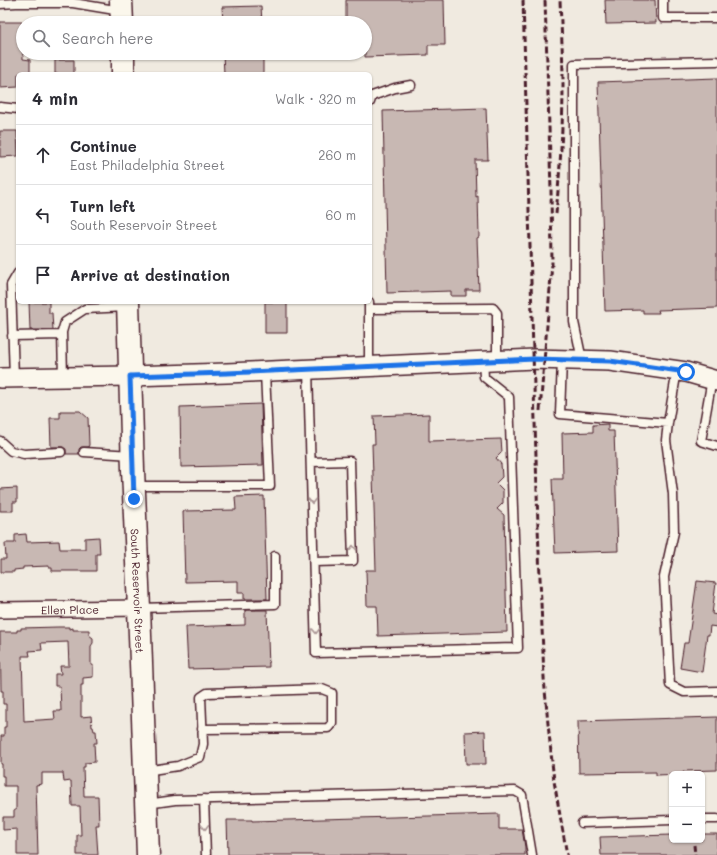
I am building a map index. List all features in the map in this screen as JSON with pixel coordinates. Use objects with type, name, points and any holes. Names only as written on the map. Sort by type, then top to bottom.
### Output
[{"type":"main road","points":[[123,60],[123,72]]},
{"type":"main road","name":"South Reservoir Street","points":[[128,305],[132,455],[148,855]]},
{"type":"street","points":[[7,378],[265,372],[534,359],[610,361],[676,370],[714,380]]},
{"type":"street","name":"Ellen Place","points":[[0,610],[139,608]]},
{"type":"lane","points":[[663,0],[663,18],[717,18]]},
{"type":"lane","points":[[0,4],[16,2],[73,2],[122,11]]},
{"type":"lane","points":[[582,360],[574,322],[574,64],[717,61]]},
{"type":"lane","points":[[372,96],[395,88],[411,85]]},
{"type":"lane","points":[[0,107],[16,109]]},
{"type":"lane","points":[[7,378],[12,336],[11,285],[16,276]]},
{"type":"lane","points":[[63,377],[62,335],[65,322],[85,309],[128,305]]},
{"type":"lane","points":[[308,369],[316,653],[518,648],[509,397],[484,377],[498,330],[497,313],[493,308],[369,305],[369,367]]},
{"type":"lane","points":[[12,336],[62,335]]},
{"type":"lane","points":[[562,360],[560,414],[668,423]]},
{"type":"lane","points":[[676,370],[666,440],[673,494],[674,532],[664,577],[670,685],[684,692],[717,691]]},
{"type":"lane","points":[[134,486],[270,486],[265,372]]},
{"type":"lane","points":[[714,380],[701,441],[717,446]]},
{"type":"lane","points":[[0,441],[11,451],[24,454],[61,452]]},
{"type":"lane","points":[[84,452],[132,455]]},
{"type":"lane","points":[[311,462],[350,460],[353,561],[314,562]]},
{"type":"lane","points":[[139,608],[275,604],[275,556]]},
{"type":"lane","points":[[145,771],[178,766],[200,757],[203,744],[202,729],[201,697],[207,693],[322,689],[332,693],[332,723],[328,728],[202,729]]},
{"type":"lane","points":[[146,804],[175,800],[515,791],[522,795],[532,855]]},
{"type":"lane","points":[[204,799],[206,855]]},
{"type":"lane","points":[[705,819],[717,819]]},
{"type":"lane","points":[[582,823],[669,820]]},
{"type":"building","points":[[346,0],[444,0],[445,45],[428,45],[428,55],[372,57],[372,16],[346,16]]},
{"type":"building","points":[[605,0],[655,0],[656,23],[606,24]]},
{"type":"building","points":[[261,6],[262,16],[223,16],[222,7]]},
{"type":"building","points":[[0,22],[16,22],[16,60],[30,60],[30,72],[16,72],[16,87],[0,88]]},
{"type":"building","points":[[55,60],[74,60],[74,72],[55,72]]},
{"type":"building","points":[[223,60],[263,60],[263,72],[224,72]]},
{"type":"building","points":[[717,78],[717,308],[658,310],[659,313],[643,313],[643,310],[605,311],[598,82]]},
{"type":"building","points":[[486,108],[488,160],[475,160],[476,197],[478,196],[479,237],[477,238],[479,290],[466,290],[466,296],[451,296],[451,291],[387,293],[383,111]]},
{"type":"building","points":[[0,131],[16,131],[16,156],[0,157]]},
{"type":"building","points":[[29,304],[49,304],[49,313],[52,313],[53,330],[30,330]]},
{"type":"building","points":[[265,304],[287,304],[287,333],[265,333]]},
{"type":"building","points":[[261,404],[263,465],[181,467],[180,407]]},
{"type":"building","points":[[60,411],[80,411],[88,418],[89,445],[88,447],[81,447],[79,449],[79,454],[66,454],[66,449],[63,447],[51,447],[50,418],[60,418]]},
{"type":"building","points":[[429,414],[429,441],[501,439],[502,452],[496,458],[501,464],[502,477],[496,483],[503,490],[503,503],[497,509],[504,515],[507,632],[378,636],[377,606],[367,606],[366,570],[376,570],[372,444],[375,444],[374,416]]},
{"type":"building","points":[[608,424],[608,431],[614,431],[618,551],[555,553],[552,479],[563,479],[562,433],[593,432],[593,425]]},
{"type":"building","points":[[17,488],[17,502],[13,502],[13,511],[0,511],[0,489]]},
{"type":"building","points":[[264,496],[267,599],[244,599],[244,593],[238,593],[238,581],[185,582],[183,511],[236,510],[235,497]]},
{"type":"building","points":[[26,534],[27,542],[59,541],[60,549],[85,549],[85,538],[99,537],[100,554],[96,554],[96,571],[52,571],[52,568],[49,568],[49,566],[23,567],[23,569],[14,570],[14,572],[1,572],[1,559],[6,559],[5,543],[15,543],[15,535]]},
{"type":"building","points":[[697,581],[716,583],[712,614],[717,615],[717,627],[710,626],[709,635],[707,635],[702,672],[680,668],[684,643],[688,643]]},
{"type":"building","points":[[245,610],[267,610],[269,667],[188,669],[186,627],[245,625]]},
{"type":"building","points":[[69,627],[69,629],[73,628],[73,630],[89,630],[89,635],[93,638],[93,643],[91,646],[91,665],[93,665],[93,677],[83,678],[83,685],[81,685],[81,717],[91,716],[92,727],[94,731],[96,731],[97,743],[94,743],[95,762],[85,763],[85,767],[83,767],[84,796],[98,796],[99,825],[96,825],[98,855],[77,855],[77,835],[81,835],[80,806],[72,806],[71,781],[64,782],[63,773],[42,773],[42,784],[36,785],[38,855],[17,855],[17,829],[3,830],[3,817],[14,817],[14,810],[16,810],[16,786],[4,786],[4,776],[2,776],[1,736],[4,736],[4,727],[6,727],[6,704],[3,704],[3,691],[1,691],[0,632],[17,632],[17,630],[21,630],[21,628]],"holes":[[[68,642],[69,666],[60,666],[61,674],[55,674],[55,686],[60,686],[61,711],[54,711],[55,719],[24,721],[22,656],[30,656],[29,651],[42,650],[41,643]]]},
{"type":"building","points":[[717,717],[717,770],[669,771],[669,775],[656,775],[656,772],[579,773],[578,721]]},
{"type":"building","points":[[485,731],[486,764],[466,764],[465,732]]},
{"type":"building","points":[[499,814],[499,829],[522,829],[525,855],[228,855],[227,820],[252,821]]},
{"type":"building","points":[[705,834],[717,834],[717,855],[601,855],[600,837],[669,835],[669,843],[705,843]]},
{"type":"railway","points":[[523,0],[538,527],[544,678],[554,781],[567,855]]},
{"type":"railway","points":[[540,411],[552,264],[545,0]]},
{"type":"railway","points":[[556,214],[563,99],[560,0]]},
{"type":"railway","points":[[694,845],[695,855]]},
{"type":"route","points":[[134,499],[130,376],[534,359],[610,361],[686,372]]}]
